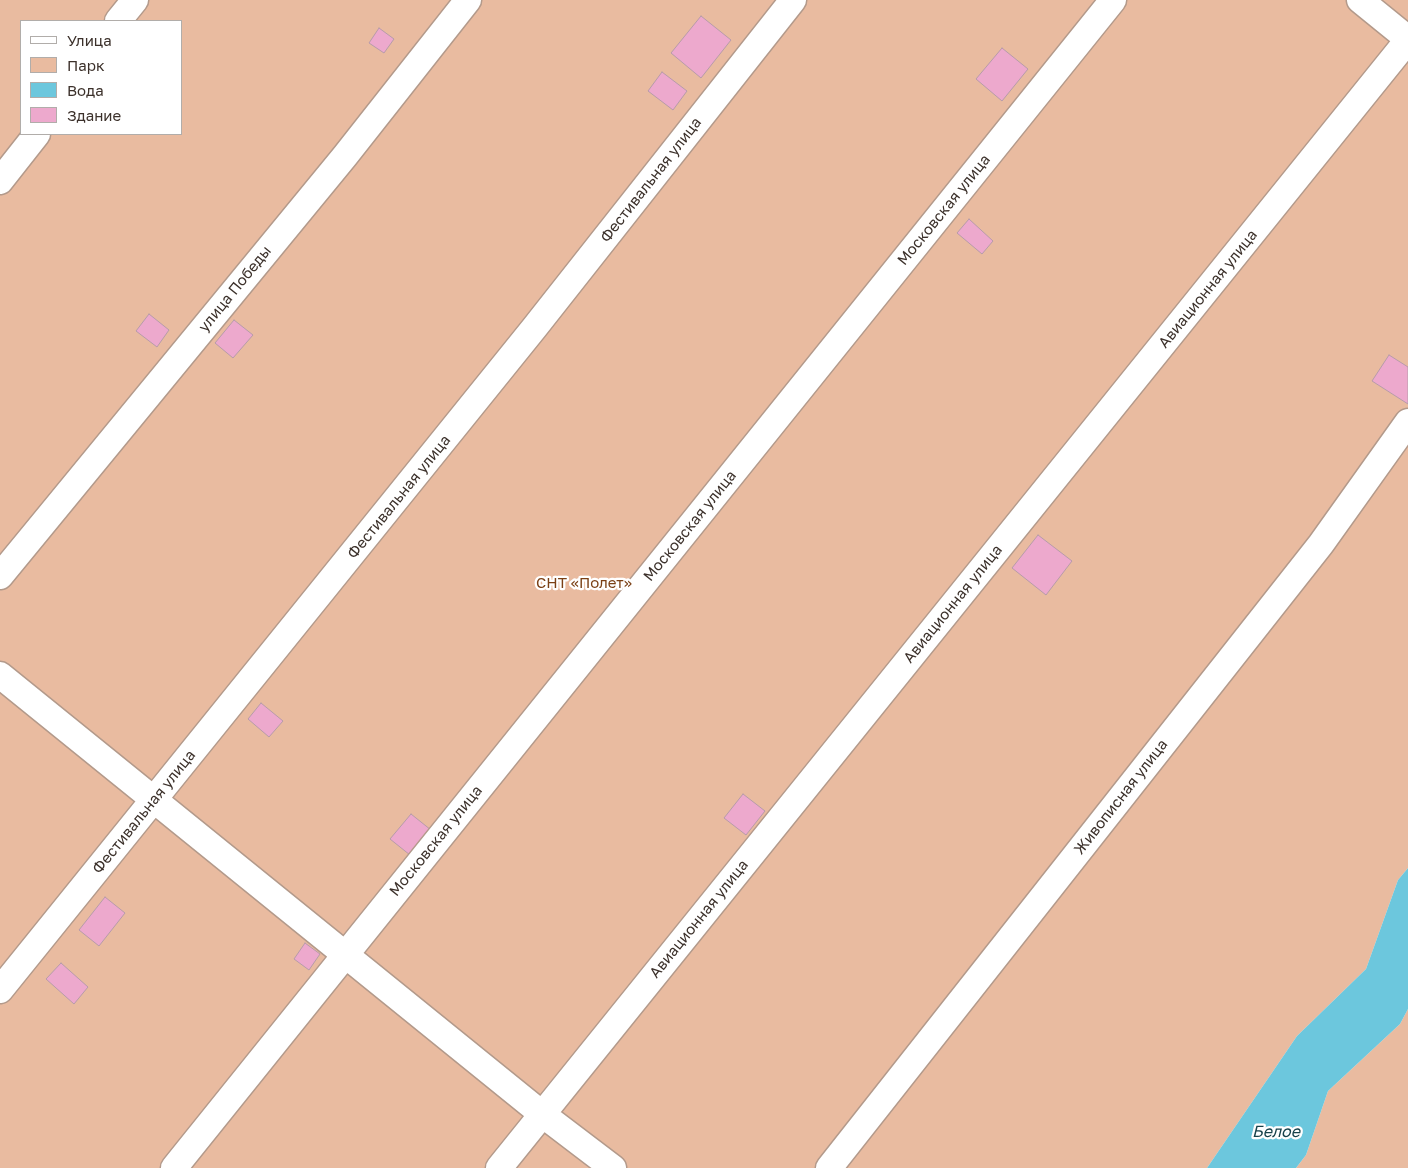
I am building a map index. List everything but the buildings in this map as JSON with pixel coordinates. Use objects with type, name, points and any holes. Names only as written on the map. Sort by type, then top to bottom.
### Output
[{"type":"street","points":[[119,20],[135,0]]},
{"type":"street","name":"улица Победы","points":[[0,576],[345,156],[468,0]]},
{"type":"street","name":"Фестивальная улица","points":[[0,990],[535,327],[793,0]]},
{"type":"street","name":"Московская улица","points":[[174,1168],[1113,0]]},
{"type":"street","points":[[1360,0],[1408,39]]},
{"type":"street","name":"Авиационная улица","points":[[499,1168],[1408,39]]},
{"type":"street","points":[[0,181],[36,135]]},
{"type":"street","name":"Живописная улица","points":[[829,1168],[1321,544],[1408,422]]},
{"type":"street","points":[[0,675],[542,1114],[613,1168]]},
{"type":"green space","name":"СНТ «Полет»","points":[[0,0],[1408,0],[1408,868],[1398,880],[1366,969],[1297,1036],[1207,1168],[0,1168]]},
{"type":"green space","points":[[1408,1009],[1408,1168],[1296,1168],[1306,1155],[1328,1091],[1400,1024]]},
{"type":"water","name":"Белое","points":[[1408,868],[1408,1009],[1400,1024],[1328,1091],[1306,1155],[1296,1168],[1207,1168],[1297,1036],[1366,969],[1398,880]]}]
